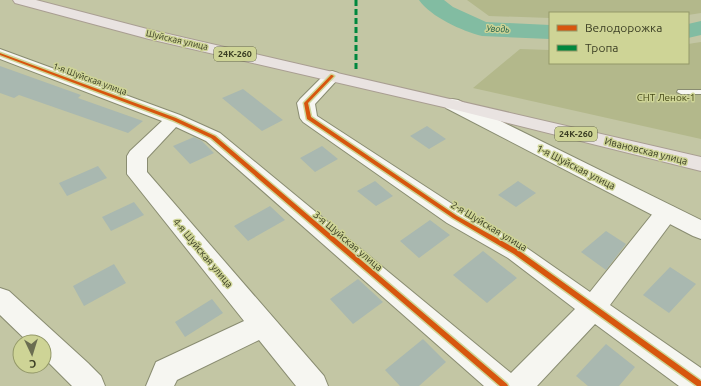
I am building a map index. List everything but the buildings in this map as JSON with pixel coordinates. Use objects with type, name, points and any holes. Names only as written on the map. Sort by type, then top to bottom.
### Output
[{"type":"main road","name":"Шуйская улица","points":[[20,0],[149,34],[452,104]]},
{"type":"main road","name":"Ивановская улица","points":[[452,104],[701,164]]},
{"type":"street","name":"1-я Шуйская улица","points":[[0,54],[174,119]]},
{"type":"street","name":"2-я Шуйская улица","points":[[332,76],[306,103],[309,118],[455,217],[516,252],[701,385]]},
{"type":"street","name":"1-я Шуйская улица","points":[[452,104],[701,230]]},
{"type":"street","name":"4-я Шуйская улица","points":[[174,119],[137,156],[137,174],[314,386]]},
{"type":"street","name":"3-я Шуйская улица","points":[[174,119],[213,137],[505,386]]},
{"type":"street","points":[[518,386],[593,308],[666,213]]},
{"type":"street","points":[[0,299],[91,386]]},
{"type":"street","points":[[160,386],[166,371],[263,325]]},
{"type":"lane","points":[[680,92],[701,92]]},
{"type":"green space","points":[[467,0],[701,0],[701,13],[689,15],[689,12],[549,12],[549,18],[489,16]]},
{"type":"green space","name":"СНТ Ленок-1","points":[[701,42],[701,139],[473,88],[520,49],[549,50],[549,64],[689,64],[689,44]]},
{"type":"waterway","name":"Уводь","points":[[430,0],[445,12],[482,29],[549,32]]},
{"type":"waterway","name":"Уводь","points":[[689,31],[701,28]]},
{"type":"marked path","points":[[356,0],[356,72]]},
{"type":"cycle path","points":[[0,54],[174,119],[213,137],[505,386]]},
{"type":"cycle path","points":[[332,76],[306,103],[309,118],[455,217],[516,252],[701,385]]}]
